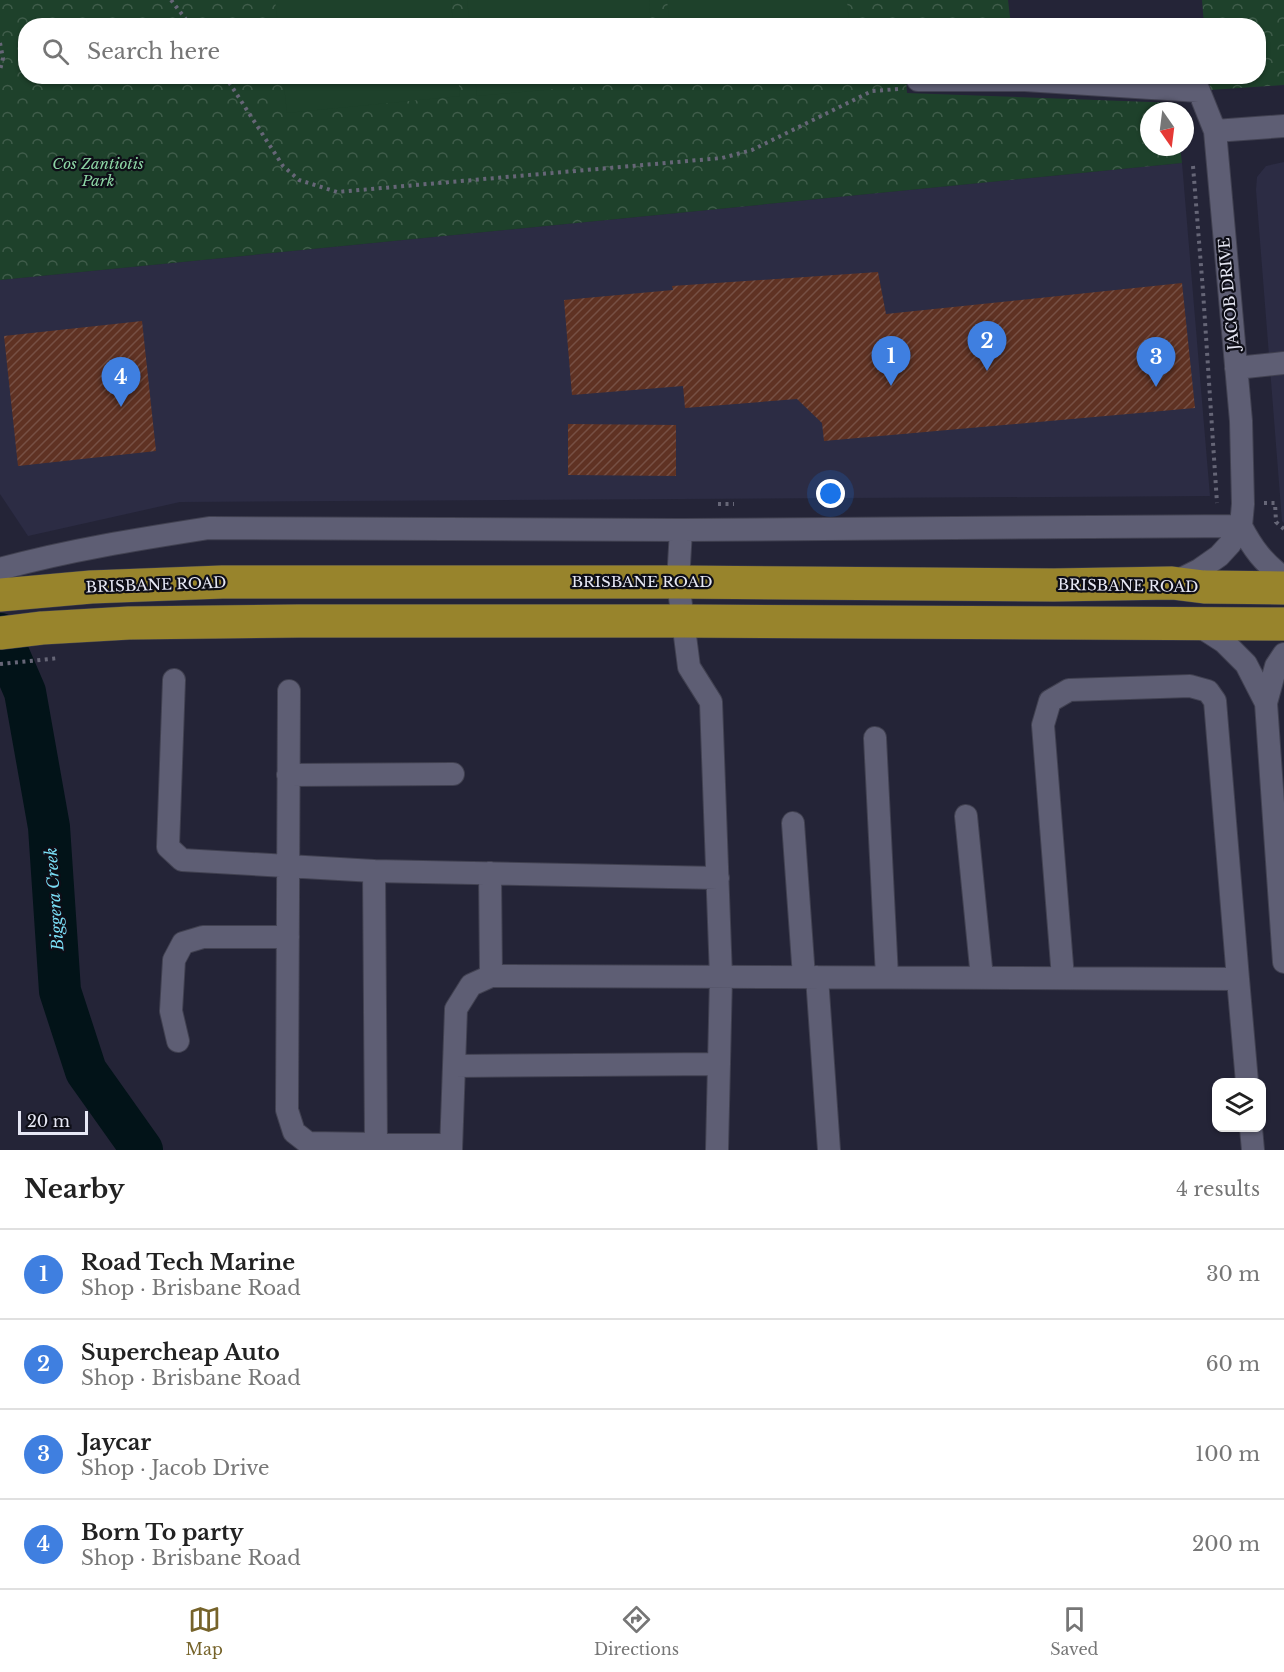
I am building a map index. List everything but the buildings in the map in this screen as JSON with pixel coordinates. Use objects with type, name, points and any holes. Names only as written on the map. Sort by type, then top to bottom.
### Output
[{"type":"highway","name":"BRISBANE ROAD","points":[[19,582],[137,585],[222,582],[1054,585],[1172,583],[1204,587],[1284,588]]},
{"type":"highway","points":[[0,633],[129,623],[299,621],[1284,624]]},
{"type":"street","name":"JACOB DRIVE","points":[[1088,84],[1199,91],[1215,131],[1241,443],[1243,504],[1241,525]]},
{"type":"street","points":[[1215,131],[1284,126]]},
{"type":"street","points":[[1236,368],[1284,363]]},
{"type":"street","points":[[1241,525],[1257,553],[1266,564],[1284,578]]},
{"type":"street","points":[[1172,583],[1199,570],[1219,556],[1230,544],[1241,525]]},
{"type":"street","name":"BRISBANE ROAD","points":[[0,569],[19,582],[139,538],[209,528],[681,530],[1241,525]]},
{"type":"street","points":[[681,530],[678,582],[689,667],[711,702],[722,977],[717,1150]]},
{"type":"street","points":[[1196,624],[1224,642],[1246,664],[1266,703],[1278,784],[1284,962]]},
{"type":"street","points":[[1266,703],[1276,666],[1284,654]]},
{"type":"street","points":[[174,680],[168,847],[182,860],[374,870],[718,878]]},
{"type":"street","points":[[1063,978],[1043,725],[1050,701],[1069,690],[1190,686],[1208,691],[1215,700],[1247,1078]]},
{"type":"street","points":[[289,691],[287,1110],[294,1132],[308,1143],[451,1147],[456,1009],[471,985],[490,976],[1239,979]]},
{"type":"street","points":[[875,738],[887,978]]},
{"type":"street","points":[[288,775],[453,774]]},
{"type":"street","points":[[966,816],[982,978]]},
{"type":"street","points":[[793,823],[829,1150]]},
{"type":"street","points":[[374,870],[376,1144]]},
{"type":"street","points":[[490,873],[490,976]]},
{"type":"street","points":[[178,1041],[171,1011],[174,960],[183,943],[203,937],[288,937]]},
{"type":"street","points":[[454,1066],[719,1064]]},
{"type":"street","points":[[1251,1132],[1253,1150]]},
{"type":"path","points":[[171,0],[185,18]]},
{"type":"path","points":[[0,43],[3,58],[0,70]]},
{"type":"path","points":[[230,84],[283,166],[299,180],[336,192],[722,158],[752,150],[872,90],[904,88],[911,84]]},
{"type":"path","points":[[1192,161],[1217,503]]},
{"type":"path","points":[[0,664],[56,658]]},
{"type":"shaded area","points":[[1284,162],[1284,523],[1282,521],[1256,190],[1257,177],[1266,166]]},
{"type":"shaded area","points":[[1182,163],[1210,496],[180,502],[28,536],[0,494],[0,280]]},
{"type":"green space","name":"Cos Zantiotis Park","points":[[0,0],[1008,0],[1010,18],[18,18],[18,84],[906,84],[907,93],[1150,102],[1140,102],[1140,156],[1181,156],[1182,163],[0,280]]},
{"type":"green space","points":[[275,0],[451,0],[452,18],[277,18]]},
{"type":"green space","points":[[467,0],[649,0],[650,18],[469,18]]},
{"type":"green space","points":[[667,0],[847,0],[848,18],[669,18]]},
{"type":"green space","points":[[1202,0],[1284,0],[1284,85],[1210,90],[1210,84],[1266,84],[1266,18],[1203,18]]},
{"type":"green space","points":[[284,84],[459,84],[460,96],[287,113]]},
{"type":"green space","points":[[476,84],[611,84],[477,96]]},
{"type":"waterway","name":"Biggera Creek","points":[[0,634],[25,692],[49,827],[60,991],[86,1071],[142,1150]]},
{"type":"place","name":"Supercheap Auto","points":[[987,371]]},
{"type":"place","name":"Road Tech Marine","points":[[891,386]]},
{"type":"place","name":"Jaycar","points":[[1156,387]]},
{"type":"place","name":"Born To party","points":[[121,407]]}]
